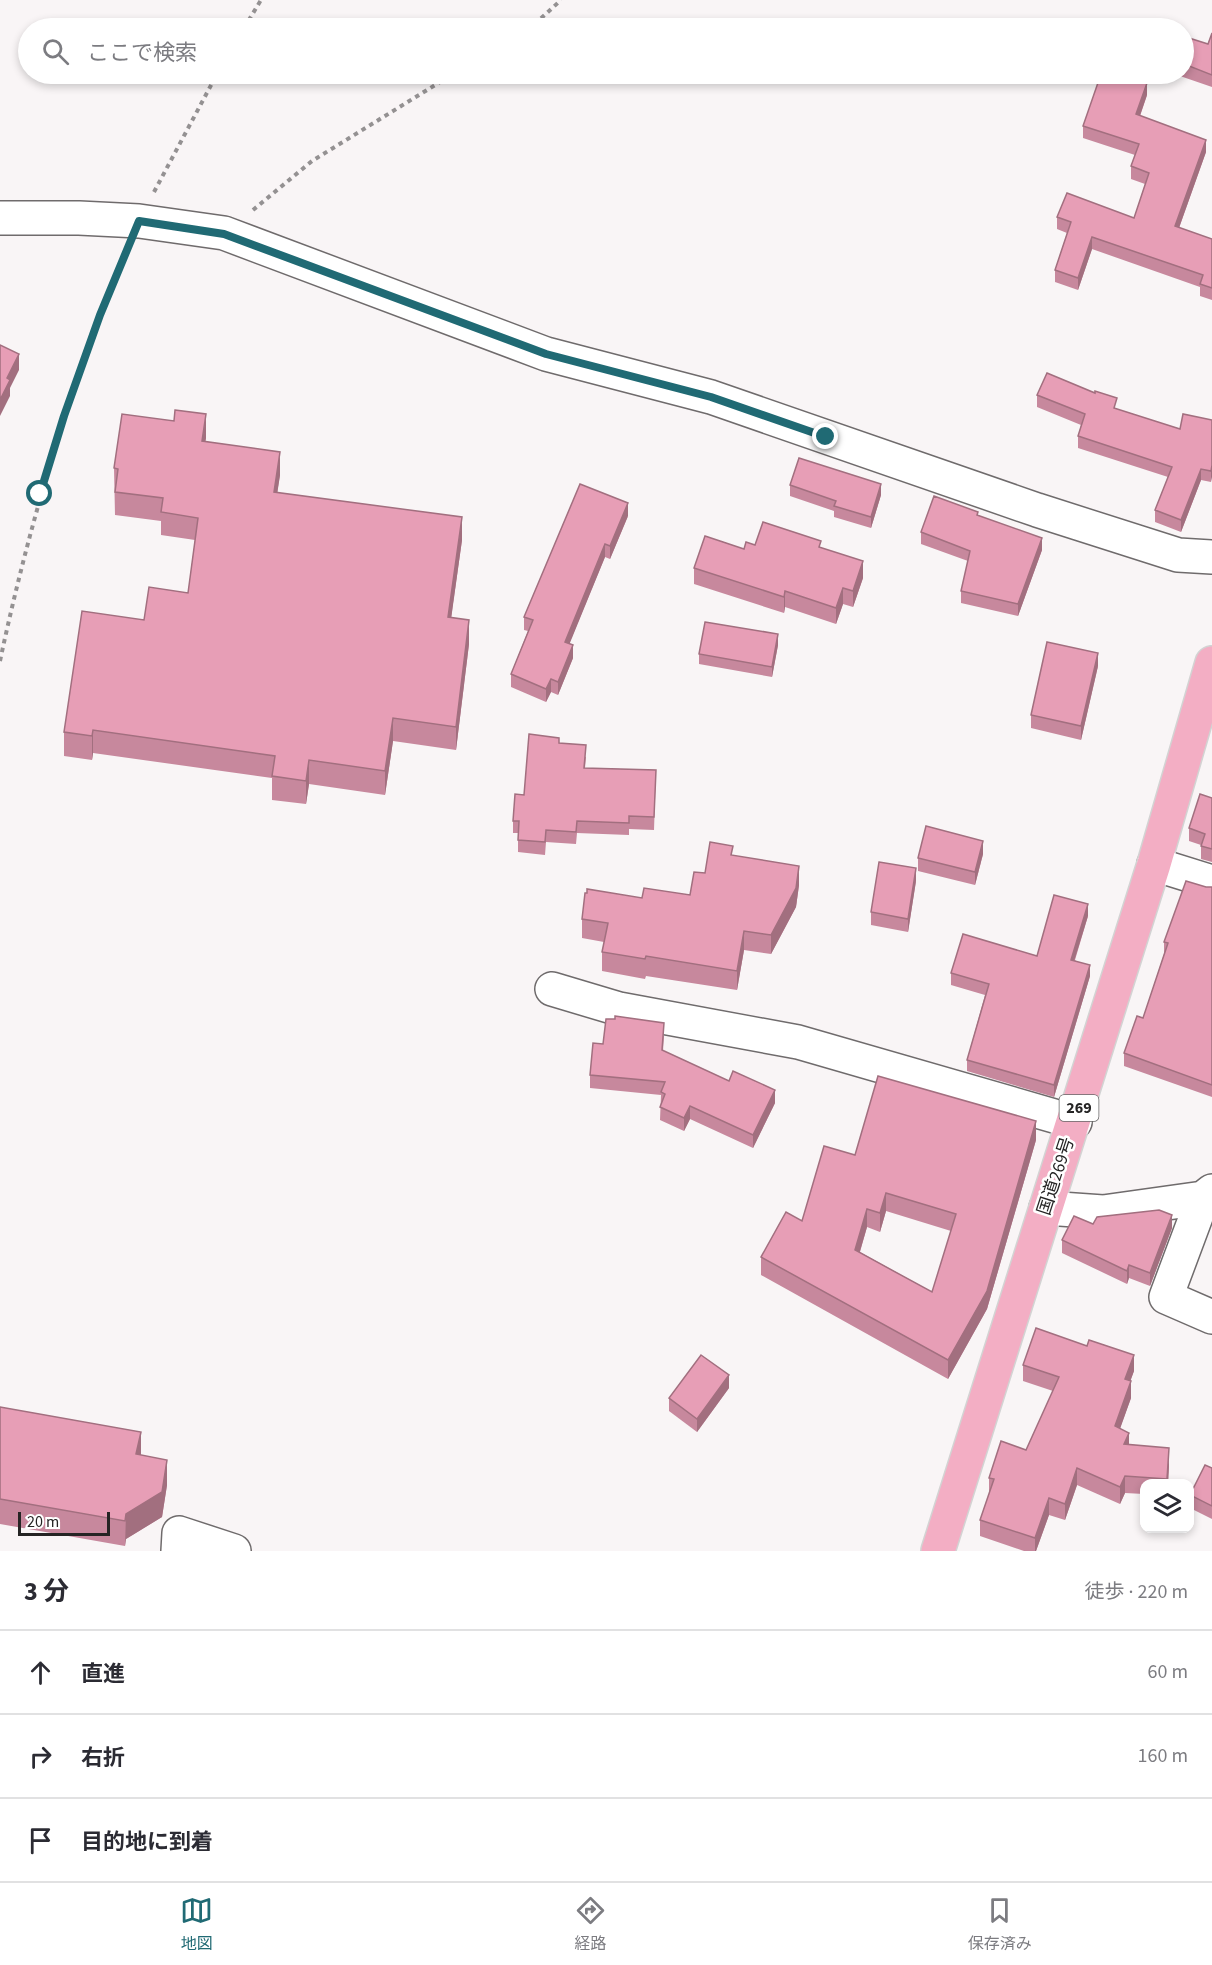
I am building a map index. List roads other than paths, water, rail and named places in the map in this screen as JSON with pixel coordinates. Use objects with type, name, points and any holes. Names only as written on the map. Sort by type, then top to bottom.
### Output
[{"type":"highway","name":"国道269号","points":[[939,1551],[1075,1122],[1154,864],[1212,663]]},
{"type":"street","points":[[0,218],[139,221],[224,234],[546,354],[711,397],[1037,510],[1178,555],[1212,557]]},
{"type":"street","points":[[1154,864],[1212,882]]},
{"type":"street","points":[[552,988],[619,1009],[798,1042],[1075,1122]]},
{"type":"street","points":[[1046,1208],[1103,1212],[1208,1195]]},
{"type":"street","points":[[1208,1195],[1166,1297],[1212,1317]]},
{"type":"street","points":[[178,1551],[179,1533],[234,1551]]}]
